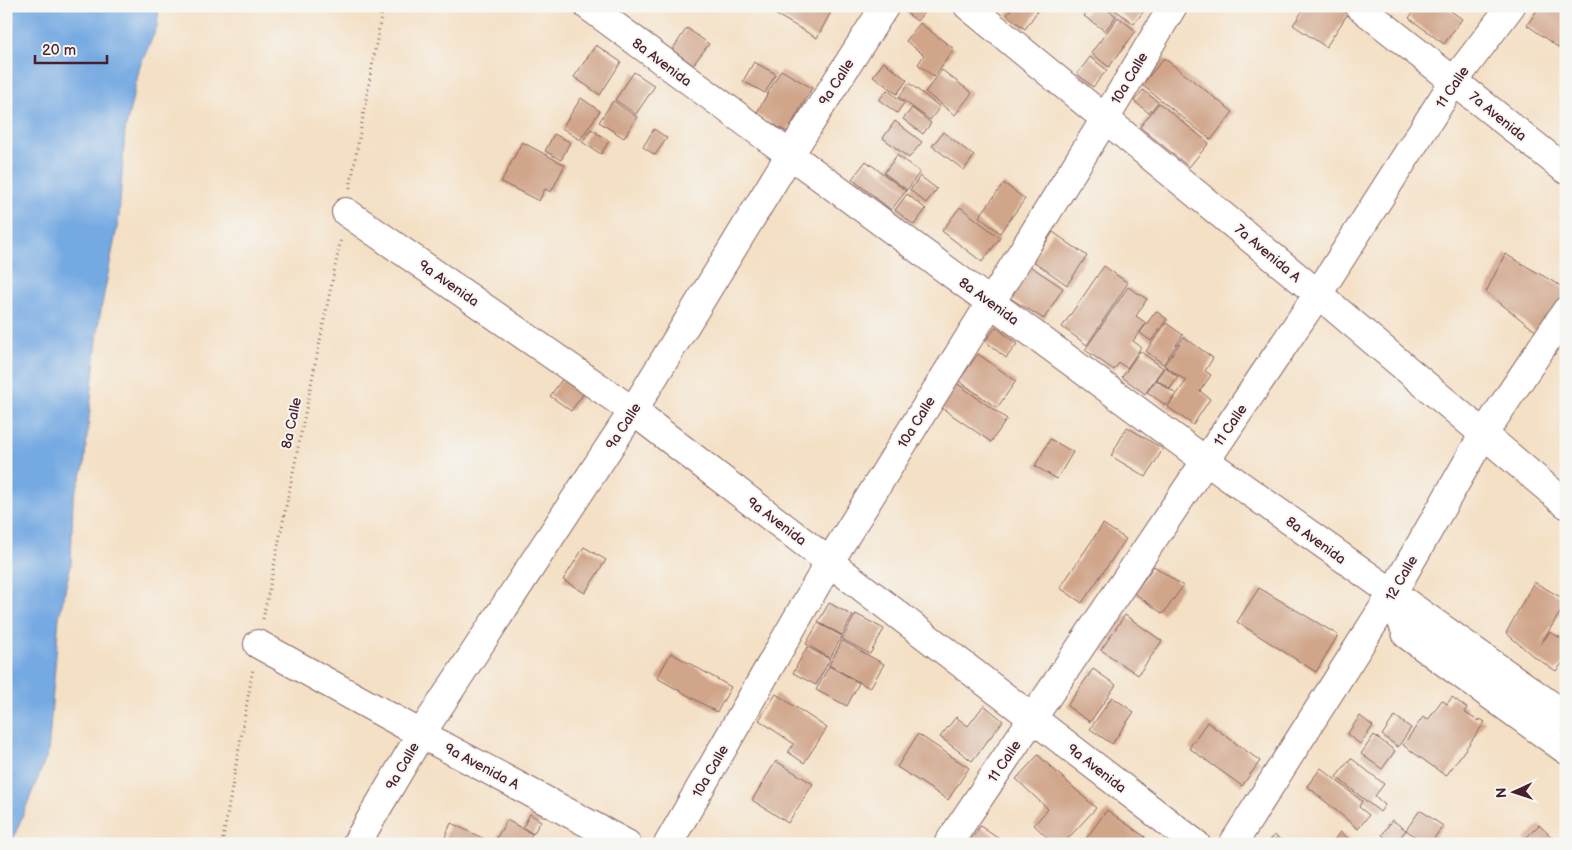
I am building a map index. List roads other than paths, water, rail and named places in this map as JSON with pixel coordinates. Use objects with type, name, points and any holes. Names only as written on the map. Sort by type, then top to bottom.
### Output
[{"type":"street","name":"8a Avenida","points":[[588,6],[789,156],[1206,461],[1566,716]]},
{"type":"street","name":"9a Calle","points":[[356,844],[421,734],[633,411],[789,156],[885,6]]},
{"type":"street","name":"7a Avenida A","points":[[968,6],[1318,294],[1566,504]]},
{"type":"street","name":"10a Calle","points":[[668,844],[830,561],[1173,6]]},
{"type":"street","name":"7a Avenida","points":[[1360,6],[1566,170]]},
{"type":"street","name":"11 Calle","points":[[948,844],[1318,294],[1454,81],[1511,6]]},
{"type":"street","name":"9a Avenida","points":[[346,212],[633,411],[1196,844]]},
{"type":"street","name":"12 Calle","points":[[1234,844],[1392,594],[1484,435],[1566,311]]},
{"type":"street","points":[[1392,594],[1407,635],[1566,750]]},
{"type":"street","name":"9a Avenida A","points":[[258,644],[627,844]]},
{"type":"water","points":[[6,6],[159,6],[157,27],[140,66],[125,131],[119,217],[99,320],[84,467],[73,499],[71,564],[59,617],[48,753],[11,844],[6,844]]}]
